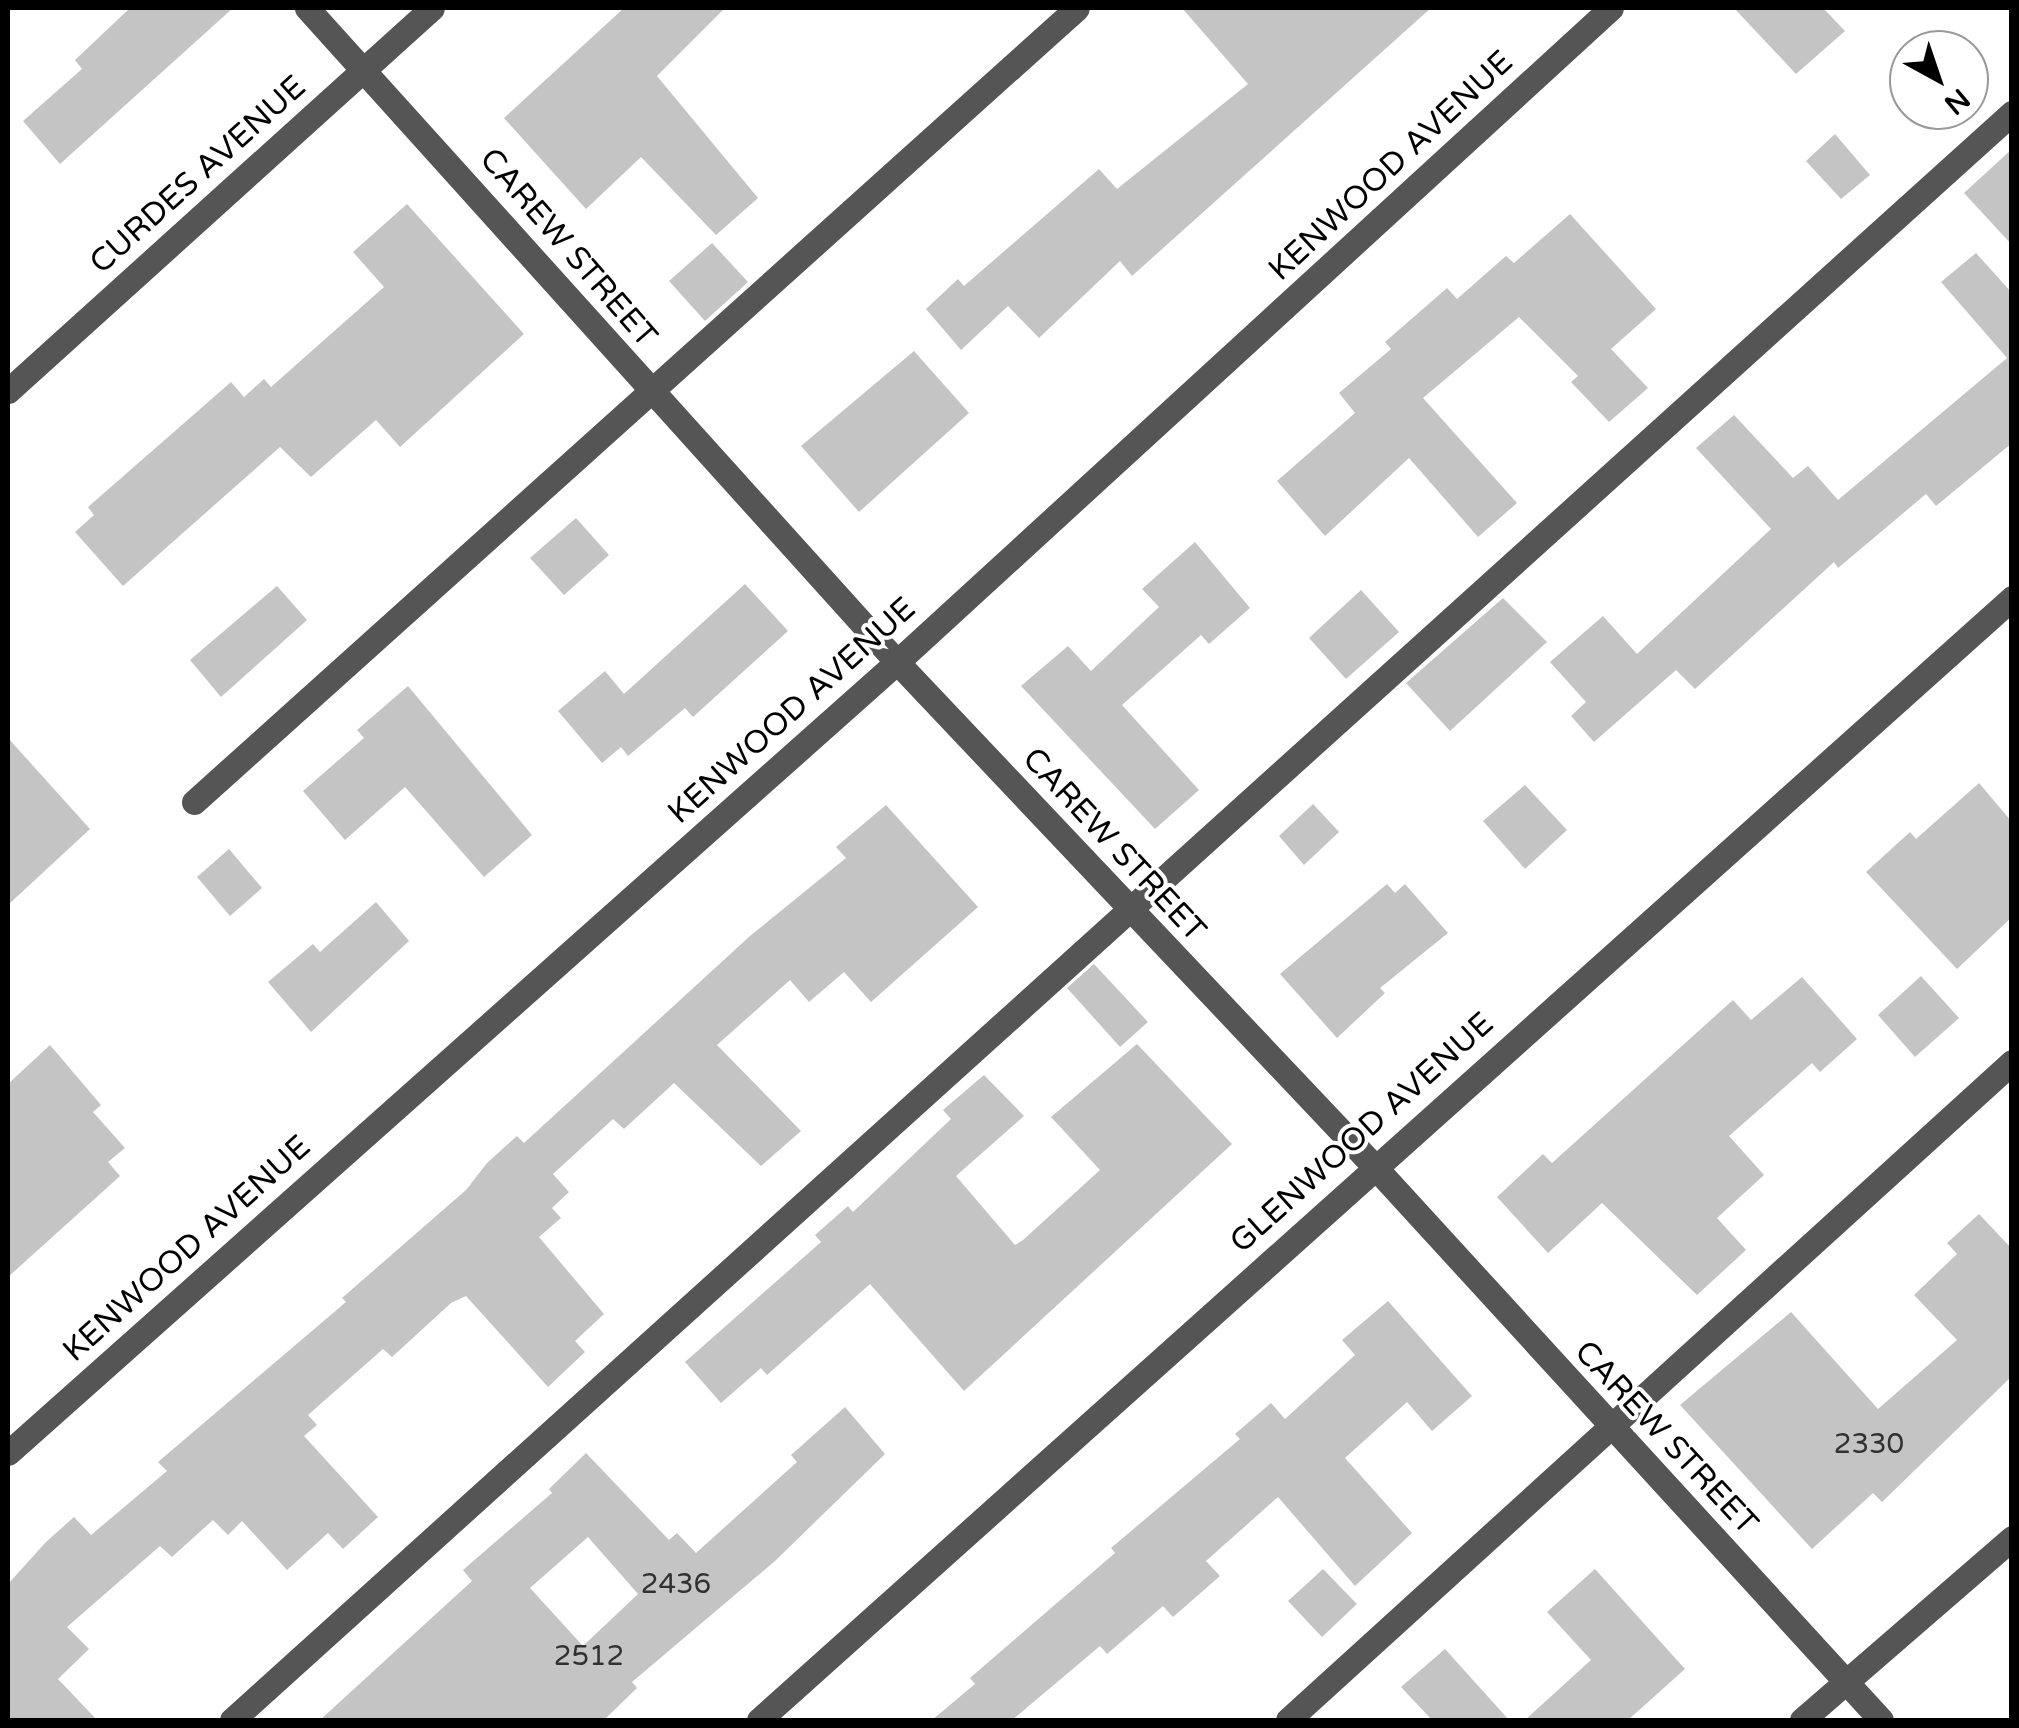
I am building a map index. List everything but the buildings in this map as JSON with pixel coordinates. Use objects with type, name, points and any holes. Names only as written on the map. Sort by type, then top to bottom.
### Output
[{"type":"street","name":"CAREW STREET","points":[[307,8],[897,662],[1373,1165],[1880,1720]]},
{"type":"street","name":"CURDES AVENUE","points":[[8,390],[432,8]]},
{"type":"street","points":[[194,802],[1078,8]]},
{"type":"street","name":"KENWOOD AVENUE","points":[[8,1452],[897,662],[1611,8]]},
{"type":"street","points":[[232,1720],[2012,113]]},
{"type":"street","name":"GLENWOOD AVENUE","points":[[759,1720],[1373,1165],[2012,598]]},
{"type":"street","points":[[1288,1720],[2012,1062]]},
{"type":"street","points":[[1802,1720],[2012,1538]]}]
